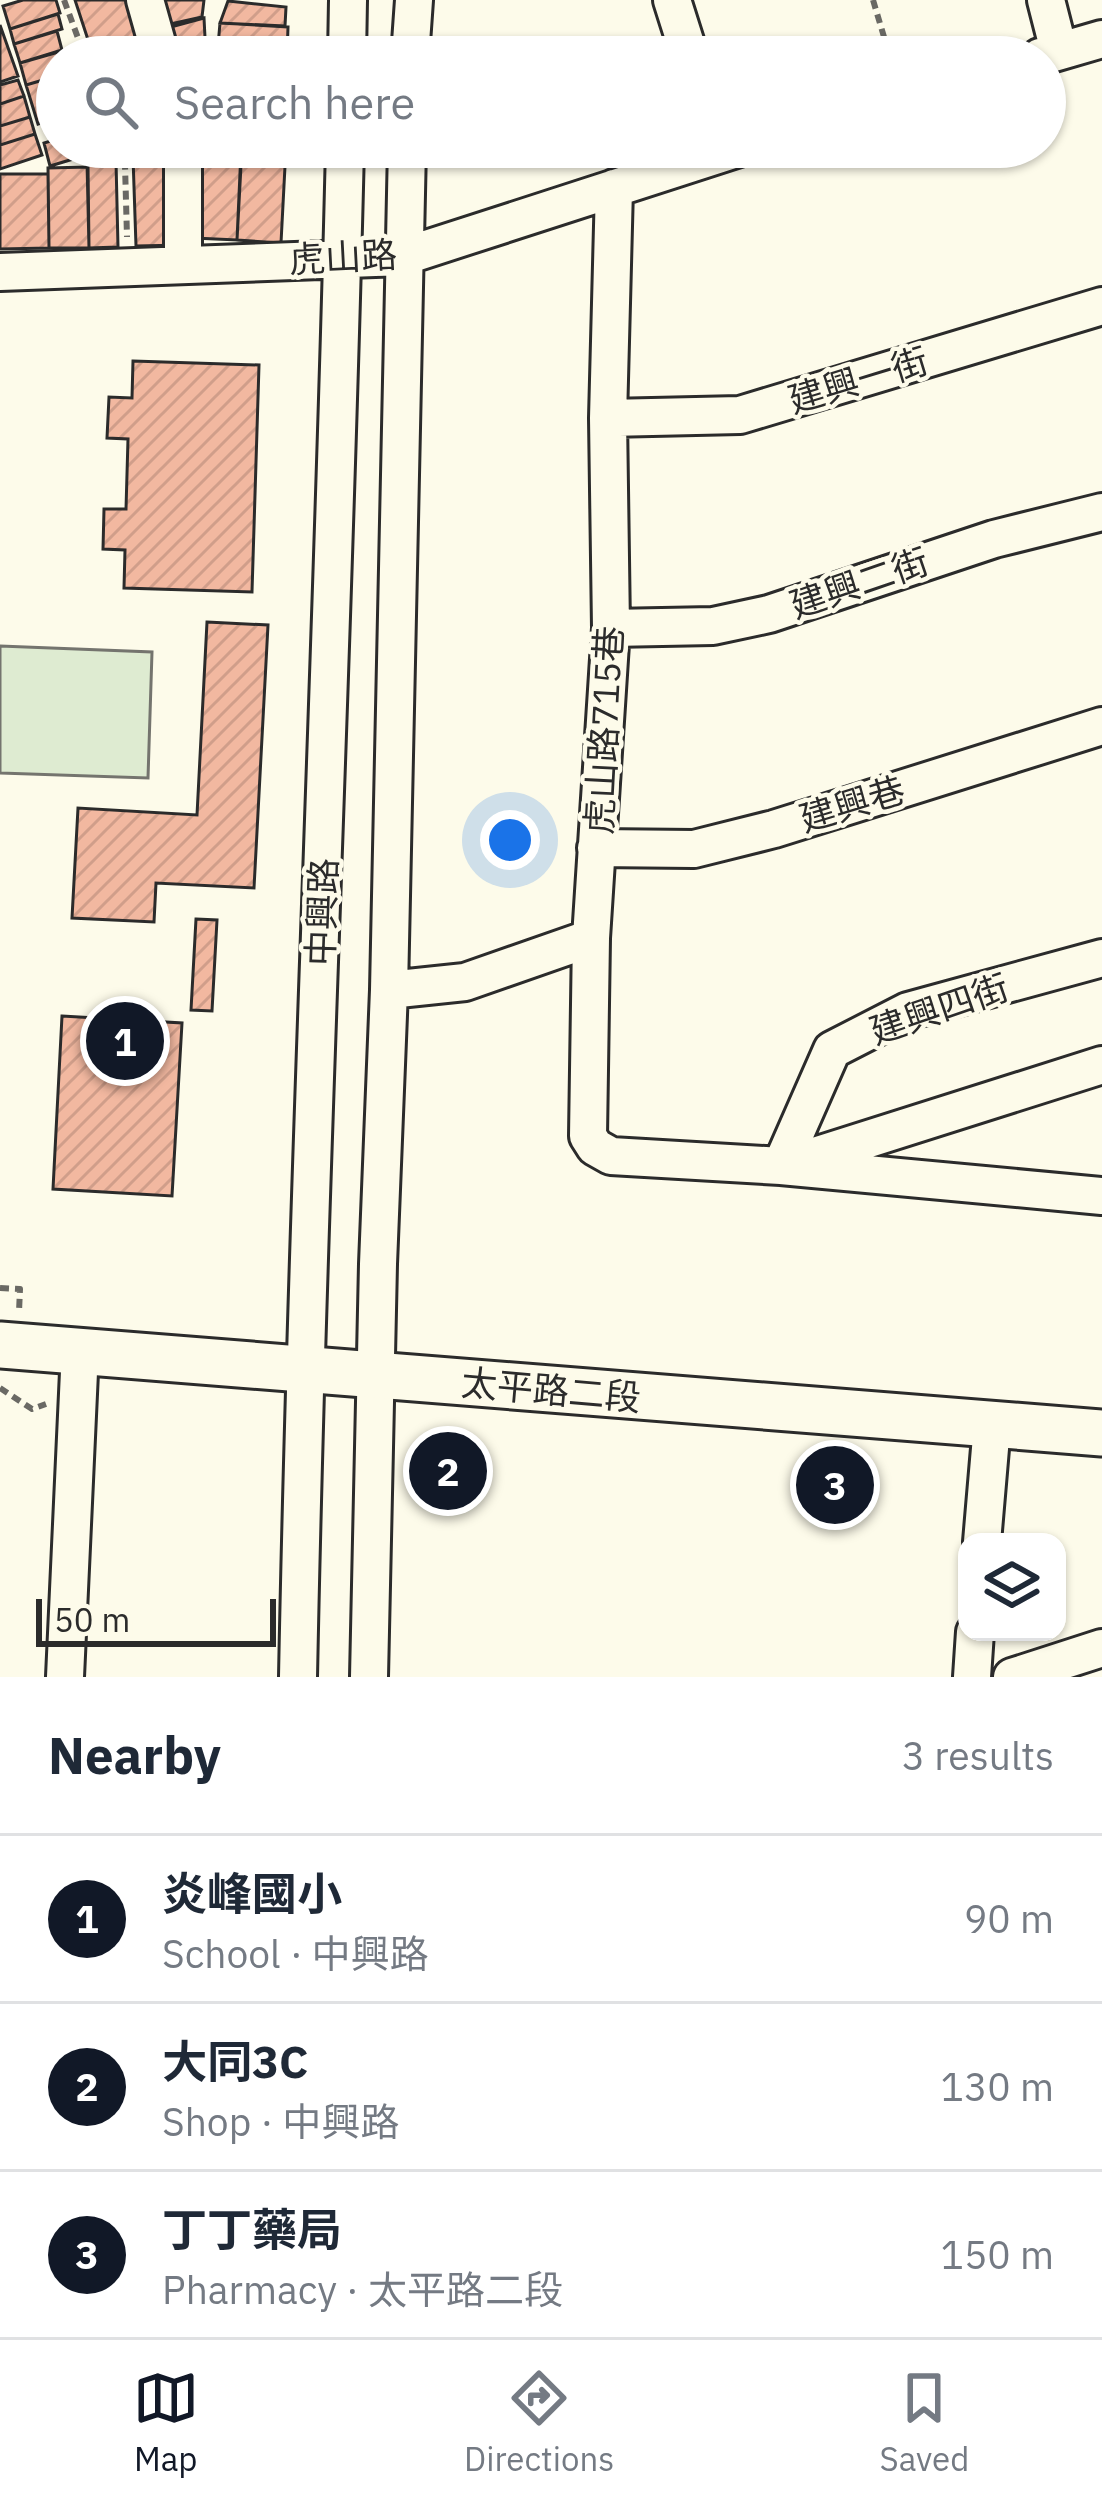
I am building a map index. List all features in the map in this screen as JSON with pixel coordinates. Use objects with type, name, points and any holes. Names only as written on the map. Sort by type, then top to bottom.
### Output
[{"type":"main road","name":"太平路二段","points":[[0,1345],[1102,1433]]},
{"type":"street","points":[[145,0],[155,36]]},
{"type":"street","points":[[347,36],[348,0]]},
{"type":"street","points":[[411,36],[414,0]]},
{"type":"street","points":[[672,0],[683,36]]},
{"type":"street","points":[[1046,0],[1048,36]]},
{"type":"street","points":[[1066,50],[1102,40]]},
{"type":"street","points":[[183,168],[183,264]]},
{"type":"street","name":"中興路","points":[[298,1677],[344,168]]},
{"type":"street","name":"中興路","points":[[369,1677],[405,168]]},
{"type":"street","name":"虎山路","points":[[0,272],[402,257],[672,168]]},
{"type":"street","name":"虎山路715巷","points":[[614,188],[608,418],[611,628],[591,938],[588,1136],[595,1147],[611,1156],[781,1166],[1102,1196]]},
{"type":"street","name":"建興一街","points":[[608,418],[740,416],[1102,306]]},
{"type":"street","name":"建興二街","points":[[611,628],[713,626],[769,614],[994,539],[1102,512]]},
{"type":"street","name":"建興巷","points":[[596,848],[694,849],[774,829],[1102,726]]},
{"type":"street","points":[[389,990],[465,982],[591,938]]},
{"type":"street","name":"建興四街","points":[[781,1166],[832,1050],[908,1012],[1102,958]]},
{"type":"street","points":[[781,1166],[1102,1065]]},
{"type":"street","points":[[65,1677],[80,1349]]},
{"type":"street","points":[[983,1533],[992,1425]]},
{"type":"street","points":[[972,1677],[974,1641]]},
{"type":"street","points":[[1012,1677],[1102,1648]]},
{"type":"path","points":[[64,0],[77,36]]},
{"type":"path","points":[[874,0],[884,36]]},
{"type":"path","points":[[125,168],[128,265]]},
{"type":"path","points":[[0,1288],[20,1289]]},
{"type":"path","points":[[0,1388],[32,1408]]},
{"type":"green space","points":[[0,646],[152,652],[148,778],[0,773]]},
{"type":"building","points":[[23,0],[56,0],[60,13],[10,29],[3,6]]},
{"type":"building","points":[[75,0],[135,0],[147,36],[87,36]]},
{"type":"building","points":[[158,0],[204,0],[202,17],[166,25]]},
{"type":"building","points":[[228,1],[286,7],[285,26],[220,23]]},
{"type":"building","points":[[58,14],[62,29],[14,44],[10,29]]},
{"type":"building","points":[[204,18],[205,36],[169,36],[167,28]]},
{"type":"building","points":[[220,23],[288,27],[288,36],[219,36]]},
{"type":"building","points":[[0,25],[18,76],[0,82]]},
{"type":"building","points":[[36,37],[36,58],[20,63],[14,44]]},
{"type":"building","points":[[36,58],[36,82],[26,85],[20,63]]},
{"type":"building","points":[[18,80],[24,96],[0,104],[0,85]]},
{"type":"building","points":[[36,82],[36,118],[26,85]]},
{"type":"building","points":[[24,96],[30,117],[0,126],[0,104]]},
{"type":"building","points":[[30,117],[35,134],[0,145],[0,126]]},
{"type":"building","points":[[35,134],[36,157],[0,169],[0,145]]},
{"type":"building","points":[[48,168],[88,168],[89,248],[49,248]]},
{"type":"building","points":[[87,168],[116,168],[118,247],[89,248]]},
{"type":"building","points":[[133,168],[180,168],[183,245],[136,246]]},
{"type":"building","points":[[196,168],[240,168],[237,240],[194,238]]},
{"type":"building","points":[[241,168],[285,168],[281,243],[237,240]]},
{"type":"building","points":[[0,174],[48,174],[49,248],[0,249]]},
{"type":"building","points":[[133,361],[259,365],[252,592],[124,588],[125,550],[103,549],[104,509],[126,509],[128,439],[107,438],[109,397],[132,398]]},
{"type":"building","points":[[207,622],[268,625],[254,888],[156,883],[154,922],[72,918],[78,808],[197,815]]},
{"type":"building","points":[[196,919],[217,920],[212,1011],[191,1010]]},
{"type":"building","points":[[62,1016],[182,1023],[172,1196],[53,1189]]},
{"type":"place","name":"炎峰國小","points":[[125,1041]]},
{"type":"place","name":"大同3C","points":[[448,1471]]},
{"type":"place","name":"丁丁藥局","points":[[835,1485]]}]
